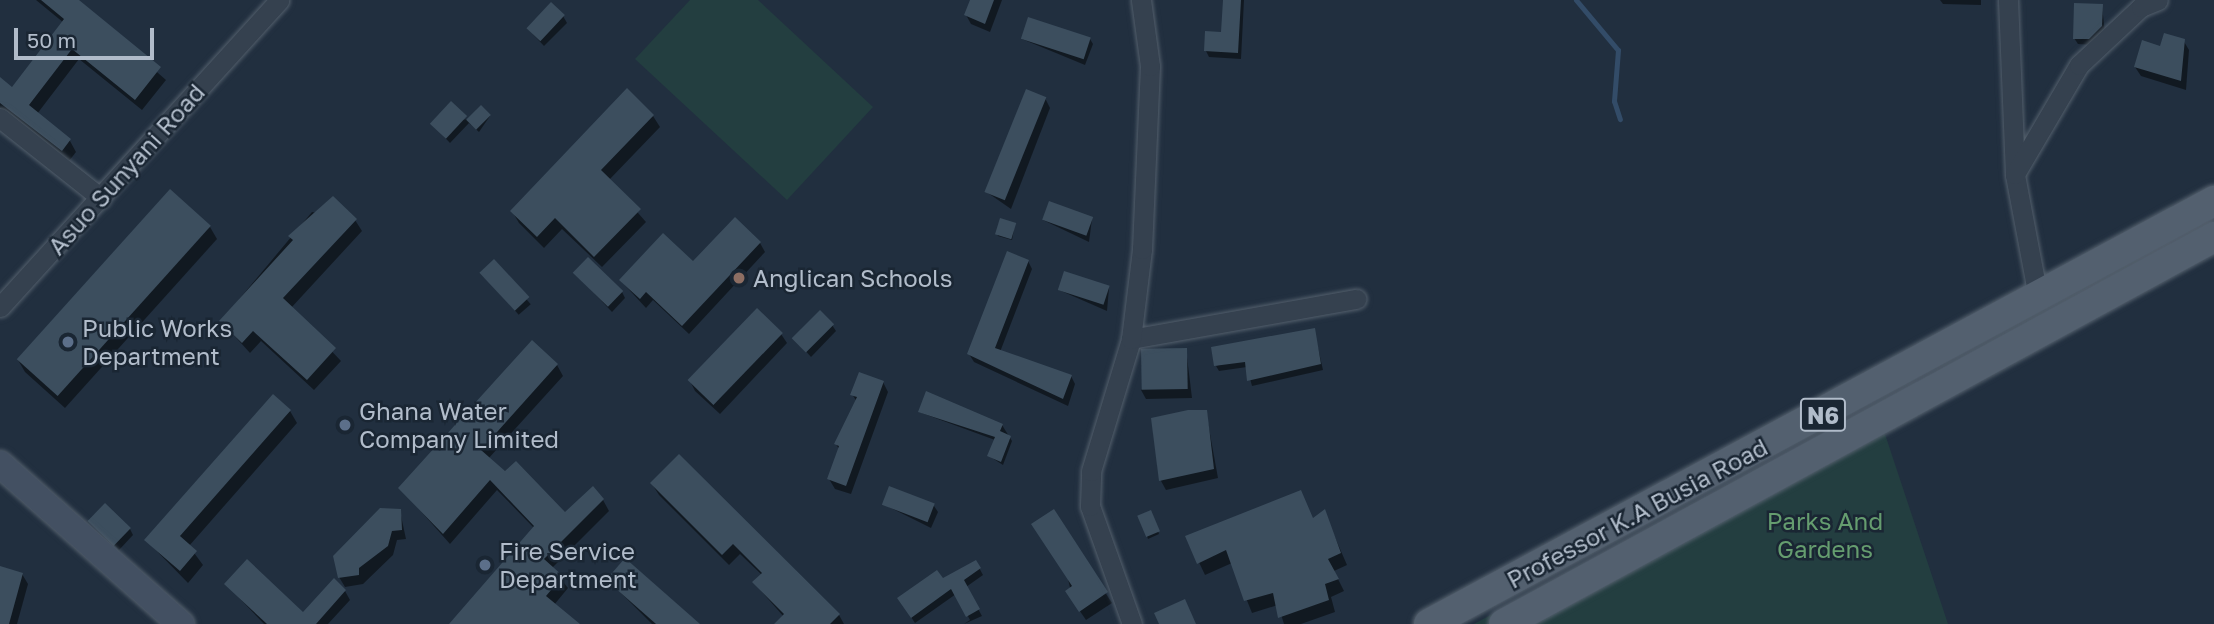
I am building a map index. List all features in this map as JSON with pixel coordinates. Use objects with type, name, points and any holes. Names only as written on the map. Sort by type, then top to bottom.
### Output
[{"type":"main road","name":"Professor K.A Busia Road","points":[[1429,624],[2214,201]]},
{"type":"main road","name":"Professor K.A Busia Road","points":[[1504,624],[2214,237]]},
{"type":"street","name":"Asuo Sunyani Road","points":[[0,307],[279,0]]},
{"type":"street","points":[[1132,624],[1090,506],[1091,471],[1131,339],[1150,66],[1141,0]]},
{"type":"street","points":[[2008,0],[2015,174],[2038,297]]},
{"type":"street","points":[[2015,174],[2079,65],[2141,7],[2158,0]]},
{"type":"street","points":[[0,118],[101,198]]},
{"type":"street","points":[[1131,339],[1356,299]]},
{"type":"street","points":[[4,475],[181,624]]},
{"type":"green space","points":[[690,0],[758,0],[873,107],[787,200],[635,59]]},
{"type":"green space","name":"Parks And Gardens","points":[[1876,407],[1948,624],[1474,624]]},
{"type":"building","points":[[41,0],[79,0],[161,67],[135,100],[72,49],[29,105],[71,139],[62,151],[0,103],[0,77],[12,87],[64,19]]},
{"type":"building","points":[[970,0],[994,0],[985,24],[964,15]]},
{"type":"building","points":[[1223,0],[1241,0],[1238,53],[1204,51],[1205,31],[1221,32]]},
{"type":"building","points":[[551,2],[565,15],[540,41],[526,28]]},
{"type":"building","points":[[2074,3],[2103,4],[2102,26],[2089,39],[2073,39]]},
{"type":"building","points":[[1028,17],[1091,37],[1084,59],[1021,39]]},
{"type":"building","points":[[2164,33],[2185,39],[2181,81],[2134,67],[2142,40],[2160,46]]},
{"type":"building","points":[[627,88],[654,115],[601,170],[641,209],[594,257],[555,218],[537,237],[510,211]]},
{"type":"building","points":[[1026,89],[1046,97],[1005,200],[984,192]]},
{"type":"building","points":[[451,101],[467,116],[446,139],[430,124]]},
{"type":"building","points":[[481,105],[491,115],[476,130],[466,120]]},
{"type":"building","points":[[170,189],[211,226],[58,396],[17,359]]},
{"type":"building","points":[[333,196],[357,219],[283,298],[336,348],[307,380],[253,331],[242,343],[219,321],[293,240],[288,236]]},
{"type":"building","points":[[1049,201],[1093,217],[1086,236],[1042,220]]},
{"type":"building","points":[[735,217],[761,242],[682,326],[646,292],[640,299],[619,280],[663,233],[693,261]]},
{"type":"building","points":[[1000,218],[1016,223],[1011,239],[995,234]]},
{"type":"building","points":[[1007,251],[1029,260],[995,348],[1072,375],[1063,399],[967,354]]},
{"type":"building","points":[[588,257],[623,291],[608,307],[573,273]]},
{"type":"building","points":[[494,259],[529,297],[515,311],[479,273]]},
{"type":"building","points":[[1064,271],[1110,286],[1103,305],[1058,290]]},
{"type":"building","points":[[757,308],[783,333],[713,405],[688,380]]},
{"type":"building","points":[[820,310],[834,324],[806,352],[792,338]]},
{"type":"building","points":[[1315,328],[1321,364],[1247,381],[1245,362],[1214,366],[1211,347]]},
{"type":"building","points":[[532,340],[558,364],[481,450],[505,471],[516,461],[565,512],[593,486],[604,499],[544,559],[563,576],[546,596],[580,624],[449,624],[534,526],[490,480],[443,534],[398,488]]},
{"type":"building","points":[[1187,348],[1188,389],[1142,390],[1141,349]]},
{"type":"building","points":[[859,372],[884,381],[846,486],[827,479],[839,446],[834,444],[857,397],[850,395]]},
{"type":"building","points":[[926,391],[1003,424],[1000,431],[1011,436],[1001,462],[987,456],[995,437],[918,412]]},
{"type":"building","points":[[273,394],[291,410],[180,536],[197,551],[180,571],[144,540]]},
{"type":"building","points":[[1188,410],[1207,410],[1214,469],[1159,481],[1151,418]]},
{"type":"building","points":[[679,454],[840,614],[830,624],[774,624],[784,614],[752,582],[762,573],[733,544],[722,555],[650,483]]},
{"type":"building","points":[[889,486],[935,504],[928,522],[882,505]]},
{"type":"building","points":[[1301,490],[1313,518],[1325,509],[1341,553],[1328,559],[1339,579],[1325,584],[1329,600],[1278,618],[1273,593],[1244,601],[1226,550],[1197,564],[1185,536]]},
{"type":"building","points":[[105,503],[131,528],[114,546],[88,521]]},
{"type":"building","points":[[380,508],[401,509],[402,530],[392,531],[388,546],[359,568],[359,575],[338,578],[333,556]]},
{"type":"building","points":[[1054,509],[1108,592],[1079,612],[1065,591],[1072,586],[1031,524]]},
{"type":"building","points":[[1151,510],[1160,531],[1146,537],[1137,516]]},
{"type":"building","points":[[625,558],[700,624],[656,624],[606,580]]},
{"type":"building","points":[[247,559],[303,612],[334,578],[346,590],[316,624],[267,624],[224,584]]},
{"type":"building","points":[[976,560],[981,568],[964,580],[980,609],[966,617],[951,589],[911,618],[897,598],[937,570],[943,578]]},
{"type":"building","points":[[0,566],[23,573],[9,624],[0,624]]},
{"type":"building","points":[[1185,599],[1196,624],[1159,624],[1154,613]]},
{"type":"waterway","points":[[1576,0],[1618,50],[1614,101],[1620,119]]},
{"type":"place","name":"Anglican Schools","points":[[739,278]]},
{"type":"place","name":"Public Works Department","points":[[68,342]]},
{"type":"place","name":"Ghana Water Company Limited","points":[[345,425]]},
{"type":"place","name":"Fire Service Department","points":[[485,565]]}]
